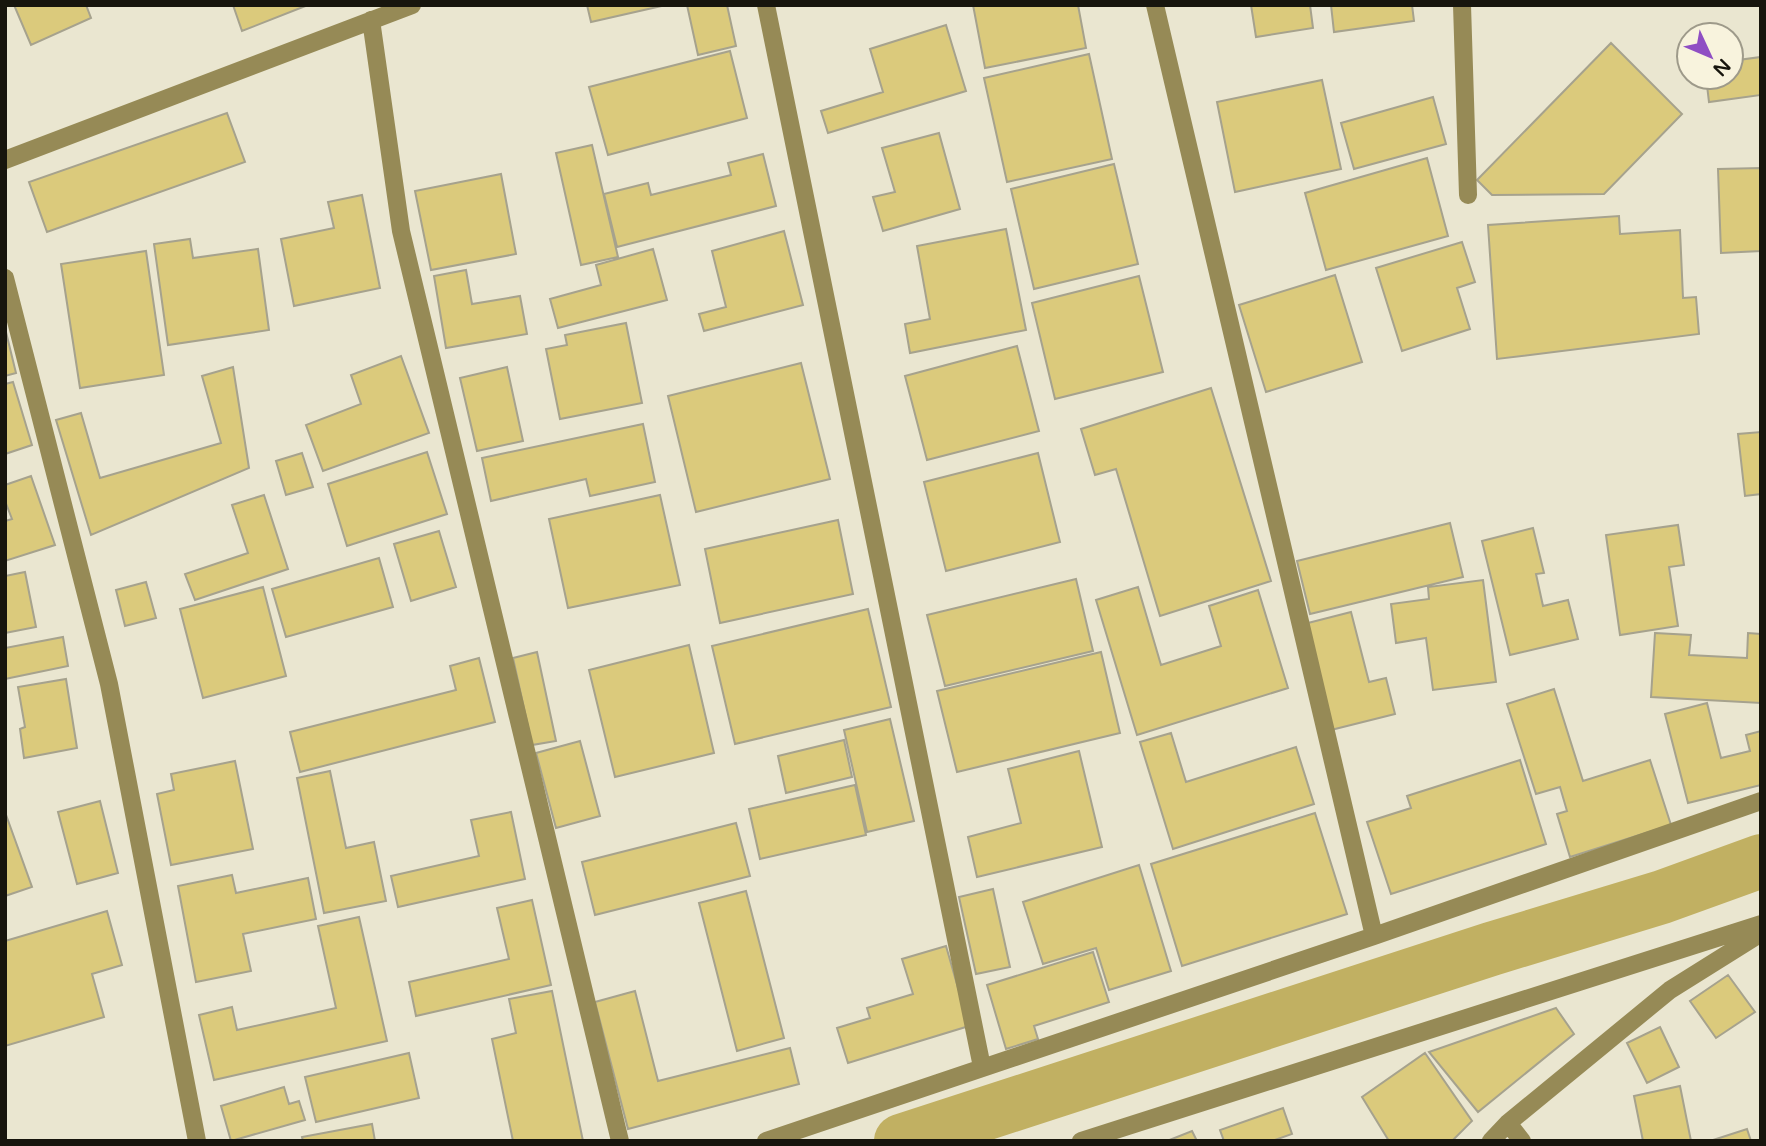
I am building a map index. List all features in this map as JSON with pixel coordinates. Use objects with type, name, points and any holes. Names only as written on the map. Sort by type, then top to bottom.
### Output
[{"type":"street","points":[[5,160],[412,5]]},
{"type":"street","points":[[766,5],[982,1067]]},
{"type":"street","points":[[1155,5],[1374,936]]},
{"type":"street","points":[[1462,5],[1468,195]]},
{"type":"street","points":[[371,20],[401,231],[620,1141]]},
{"type":"street","points":[[5,278],[109,684],[197,1141]]},
{"type":"street","points":[[766,1141],[1374,936],[1761,801]]},
{"type":"street","points":[[1081,1141],[1761,924]]},
{"type":"street","points":[[1492,1141],[1508,1123],[1670,990],[1761,933]]},
{"type":"street","points":[[1508,1123],[1522,1141]]},
{"type":"building","points":[[14,5],[86,5],[91,18],[31,45]]},
{"type":"building","points":[[233,5],[308,5],[242,31]]},
{"type":"building","points":[[587,5],[666,5],[591,22]]},
{"type":"building","points":[[687,5],[727,5],[736,46],[698,55]]},
{"type":"building","points":[[973,5],[1078,5],[1086,48],[985,68]]},
{"type":"building","points":[[1251,5],[1310,5],[1313,28],[1256,37]]},
{"type":"building","points":[[1331,5],[1412,5],[1414,21],[1334,32]]},
{"type":"building","points":[[946,25],[966,91],[828,133],[821,111],[883,92],[870,49]]},
{"type":"building","points":[[1611,43],[1682,114],[1604,194],[1492,195],[1477,180]]},
{"type":"building","points":[[730,51],[747,118],[608,155],[589,87]]},
{"type":"building","points":[[1089,54],[1112,159],[1007,182],[984,78]]},
{"type":"building","points":[[1761,57],[1761,95],[1709,102],[1708,91],[1745,91],[1745,59]]},
{"type":"building","points":[[1322,80],[1341,169],[1235,192],[1217,102]]},
{"type":"building","points":[[1433,97],[1446,144],[1354,169],[1341,123]]},
{"type":"building","points":[[227,113],[245,162],[47,232],[29,182]]},
{"type":"building","points":[[939,133],[960,209],[883,231],[873,197],[895,192],[882,148]]},
{"type":"building","points":[[592,145],[618,257],[581,265],[556,153]]},
{"type":"building","points":[[763,154],[776,206],[617,247],[604,194],[648,183],[651,195],[731,175],[728,163]]},
{"type":"building","points":[[1427,158],[1448,236],[1326,270],[1305,193]]},
{"type":"building","points":[[1114,164],[1138,264],[1034,289],[1011,189]]},
{"type":"building","points":[[1761,168],[1761,251],[1721,253],[1718,169]]},
{"type":"building","points":[[501,174],[516,254],[431,270],[415,191]]},
{"type":"building","points":[[362,195],[380,288],[294,306],[281,239],[334,228],[328,202]]},
{"type":"building","points":[[1619,216],[1620,234],[1680,230],[1683,298],[1696,297],[1699,334],[1497,359],[1488,225]]},
{"type":"building","points":[[1006,229],[1026,330],[910,353],[905,324],[930,319],[917,246]]},
{"type":"building","points":[[784,231],[803,305],[704,331],[699,314],[726,307],[712,251]]},
{"type":"building","points":[[190,239],[193,258],[258,249],[269,330],[168,345],[154,244]]},
{"type":"building","points":[[1462,242],[1475,282],[1457,288],[1470,329],[1402,351],[1376,268]]},
{"type":"building","points":[[653,249],[667,300],[558,328],[550,299],[601,285],[596,265]]},
{"type":"building","points":[[146,251],[164,375],[80,388],[61,264]]},
{"type":"building","points":[[466,270],[472,304],[520,296],[527,334],[446,348],[434,276]]},
{"type":"building","points":[[1335,275],[1362,362],[1266,392],[1239,305]]},
{"type":"building","points":[[1139,276],[1163,372],[1055,399],[1032,303]]},
{"type":"building","points":[[626,323],[642,403],[560,419],[546,349],[567,345],[565,335]]},
{"type":"building","points":[[5,328],[16,373],[5,376]]},
{"type":"building","points":[[1017,346],[1039,431],[927,460],[905,376]]},
{"type":"building","points":[[401,356],[429,433],[323,471],[306,425],[361,404],[351,375]]},
{"type":"building","points":[[801,363],[830,479],[696,512],[668,396]]},
{"type":"building","points":[[233,367],[249,468],[91,535],[56,420],[81,413],[100,478],[221,443],[202,376]]},
{"type":"building","points":[[507,367],[523,441],[477,451],[460,378]]},
{"type":"building","points":[[13,382],[32,445],[5,454],[5,384]]},
{"type":"building","points":[[1211,388],[1271,581],[1160,616],[1116,469],[1095,475],[1081,429]]},
{"type":"building","points":[[643,424],[655,482],[590,496],[586,479],[491,501],[482,458]]},
{"type":"building","points":[[1761,432],[1761,494],[1745,496],[1738,434]]},
{"type":"building","points":[[427,452],[447,514],[347,546],[328,484]]},
{"type":"building","points":[[302,453],[313,487],[286,495],[276,461]]},
{"type":"building","points":[[1038,453],[1060,542],[946,571],[924,482]]},
{"type":"building","points":[[31,476],[55,545],[5,561],[5,521],[12,519],[5,501],[5,485]]},
{"type":"building","points":[[264,495],[288,569],[195,600],[185,574],[248,553],[232,505]]},
{"type":"building","points":[[660,495],[680,585],[568,608],[549,519]]},
{"type":"building","points":[[838,520],[853,594],[720,623],[705,549]]},
{"type":"building","points":[[1450,523],[1463,577],[1310,614],[1297,561]]},
{"type":"building","points":[[1678,525],[1684,565],[1669,567],[1678,626],[1620,635],[1606,535]]},
{"type":"building","points":[[1533,528],[1544,573],[1536,574],[1543,606],[1568,600],[1578,639],[1510,655],[1482,541]]},
{"type":"building","points":[[439,531],[456,587],[411,601],[394,544]]},
{"type":"building","points":[[379,558],[393,607],[286,637],[272,589]]},
{"type":"building","points":[[25,572],[36,627],[5,633],[5,576]]},
{"type":"building","points":[[1076,579],[1093,651],[945,686],[927,615]]},
{"type":"building","points":[[1483,580],[1496,682],[1433,690],[1426,638],[1396,643],[1391,604],[1429,599],[1428,587]]},
{"type":"building","points":[[146,582],[156,618],[125,626],[116,590]]},
{"type":"building","points":[[263,587],[286,676],[203,698],[180,609]]},
{"type":"building","points":[[1138,587],[1161,665],[1221,646],[1209,606],[1258,590],[1288,688],[1137,735],[1096,600]]},
{"type":"building","points":[[868,609],[891,707],[735,744],[712,646]]},
{"type":"building","points":[[1351,612],[1369,682],[1386,678],[1395,714],[1331,730],[1304,624]]},
{"type":"building","points":[[1655,633],[1691,635],[1689,655],[1747,658],[1748,633],[1761,634],[1761,703],[1651,697]]},
{"type":"building","points":[[63,637],[68,666],[5,679],[5,648]]},
{"type":"building","points":[[689,645],[714,753],[615,777],[589,670]]},
{"type":"building","points":[[537,652],[556,741],[532,745],[513,658]]},
{"type":"building","points":[[1101,652],[1120,733],[957,772],[937,691]]},
{"type":"building","points":[[479,658],[495,722],[300,772],[290,732],[456,690],[450,666]]},
{"type":"building","points":[[66,679],[77,748],[24,758],[20,729],[25,727],[18,687]]},
{"type":"building","points":[[1554,689],[1583,781],[1650,760],[1671,825],[1570,857],[1557,814],[1567,811],[1560,787],[1536,794],[1507,704]]},
{"type":"building","points":[[1707,703],[1721,758],[1750,751],[1746,735],[1761,731],[1761,785],[1688,803],[1665,714]]},
{"type":"building","points":[[890,719],[914,821],[867,832],[844,730]]},
{"type":"building","points":[[1171,733],[1186,782],[1296,747],[1314,804],[1173,849],[1140,742]]},
{"type":"building","points":[[844,740],[852,777],[786,793],[778,756]]},
{"type":"building","points":[[580,741],[600,816],[556,828],[536,753]]},
{"type":"building","points":[[1079,751],[1102,847],[977,877],[968,837],[1021,823],[1008,769]]},
{"type":"building","points":[[1520,760],[1546,844],[1391,894],[1367,822],[1411,808],[1407,796]]},
{"type":"building","points":[[235,761],[253,849],[171,865],[157,794],[174,790],[171,774]]},
{"type":"building","points":[[330,771],[346,848],[374,842],[386,901],[324,913],[297,778]]},
{"type":"building","points":[[855,785],[866,835],[760,859],[749,809]]},
{"type":"building","points":[[100,801],[118,873],[77,884],[58,812]]},
{"type":"building","points":[[5,812],[32,887],[5,896]]},
{"type":"building","points":[[511,812],[525,879],[398,907],[391,876],[479,856],[471,820]]},
{"type":"building","points":[[1315,813],[1347,914],[1182,966],[1151,864]]},
{"type":"building","points":[[736,823],[750,876],[595,915],[582,862]]},
{"type":"building","points":[[1139,865],[1171,971],[1109,990],[1096,948],[1043,964],[1023,902]]},
{"type":"building","points":[[232,875],[236,893],[308,878],[316,919],[243,934],[251,971],[196,982],[178,886]]},
{"type":"building","points":[[993,889],[1010,967],[976,974],[959,897]]},
{"type":"building","points":[[746,891],[784,1038],[737,1051],[699,903]]},
{"type":"building","points":[[532,900],[551,985],[416,1016],[409,982],[509,959],[497,908]]},
{"type":"building","points":[[107,911],[122,965],[92,974],[104,1017],[5,1046],[5,941]]},
{"type":"building","points":[[359,917],[387,1041],[214,1080],[199,1015],[232,1007],[237,1030],[336,1008],[318,926]]},
{"type":"building","points":[[946,946],[969,1026],[848,1063],[837,1028],[870,1018],[867,1008],[913,994],[902,959]]},
{"type":"building","points":[[1093,952],[1109,1002],[1034,1026],[1038,1039],[1006,1049],[987,985]]},
{"type":"building","points":[[1728,975],[1755,1012],[1716,1038],[1690,1001]]},
{"type":"building","points":[[552,991],[583,1141],[513,1141],[492,1039],[516,1033],[509,999]]},
{"type":"building","points":[[635,991],[658,1081],[790,1048],[799,1084],[628,1129],[595,1002]]},
{"type":"building","points":[[1556,1008],[1574,1034],[1478,1112],[1429,1052]]},
{"type":"building","points":[[1660,1027],[1679,1067],[1647,1083],[1627,1043]]},
{"type":"building","points":[[409,1053],[419,1098],[316,1122],[305,1077]]},
{"type":"building","points":[[1425,1053],[1472,1121],[1452,1141],[1389,1141],[1362,1097]]},
{"type":"building","points":[[1680,1086],[1691,1141],[1643,1141],[1634,1096]]},
{"type":"building","points":[[284,1087],[289,1104],[299,1101],[305,1120],[231,1141],[221,1106]]},
{"type":"building","points":[[1283,1108],[1292,1134],[1272,1141],[1224,1141],[1220,1130]]},
{"type":"building","points":[[372,1124],[375,1141],[303,1141],[302,1137]]},
{"type":"building","points":[[1747,1129],[1751,1141],[1710,1141]]},
{"type":"building","points":[[1192,1131],[1197,1141],[1167,1141]]},
{"type":"waterway","points":[[901,1141],[1491,949],[1662,897],[1761,861]]}]
